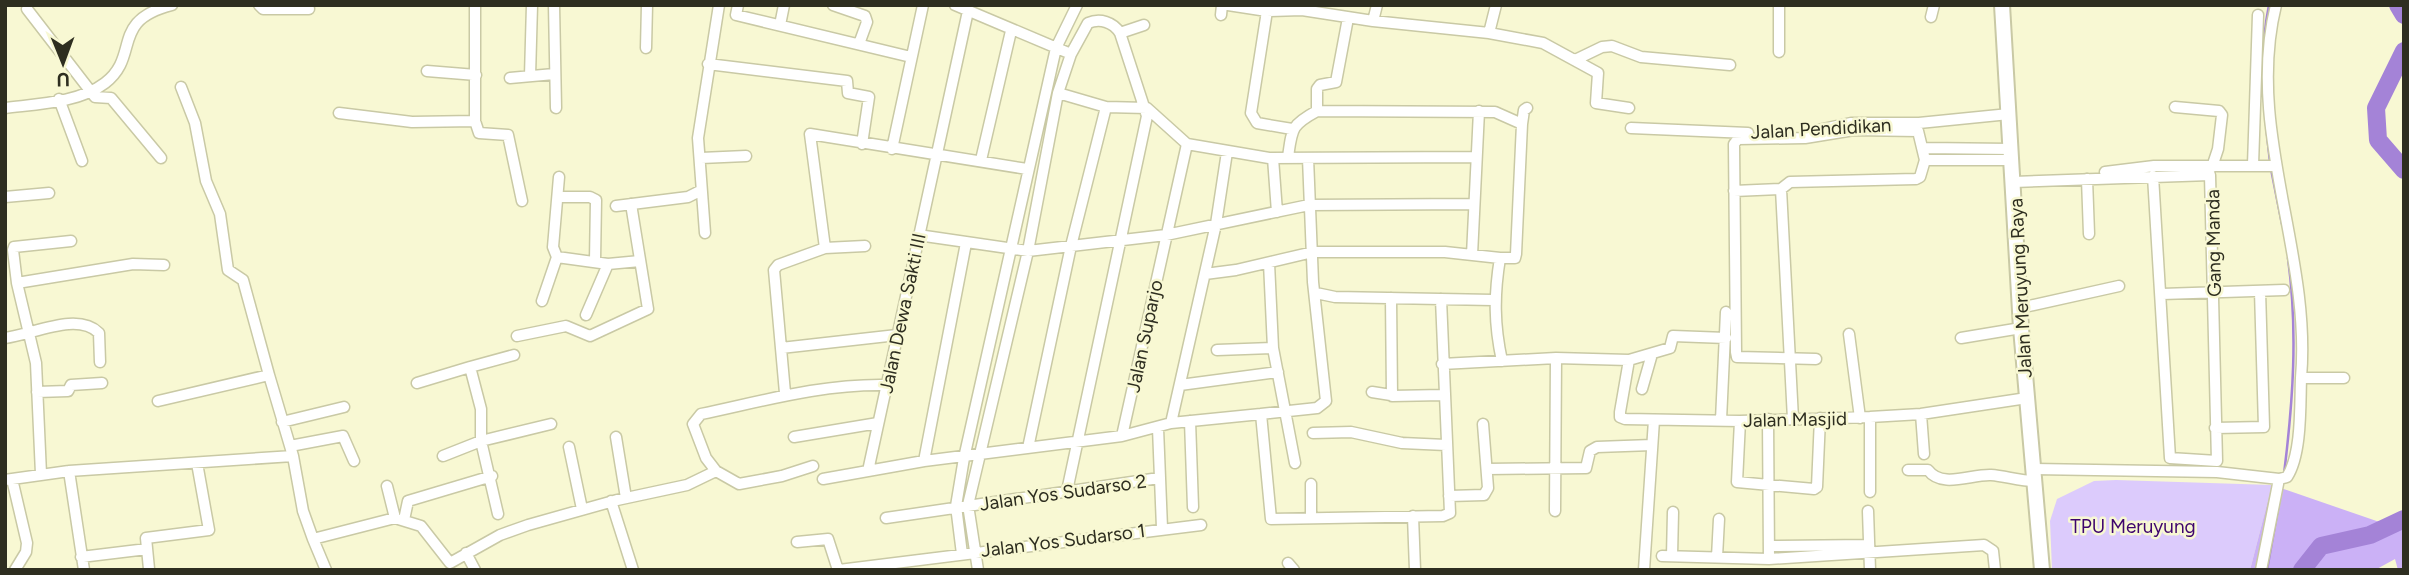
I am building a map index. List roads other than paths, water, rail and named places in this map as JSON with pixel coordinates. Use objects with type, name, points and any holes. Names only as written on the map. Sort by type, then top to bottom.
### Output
[{"type":"main road","name":"Jalan Meruyung Raya","points":[[2002,5],[2021,328],[2042,570]]},
{"type":"street","points":[[5,108],[59,99],[105,83],[114,73],[136,22],[158,9],[172,5]]},
{"type":"street","points":[[259,5],[263,9],[309,9]]},
{"type":"street","points":[[475,5],[475,121],[479,134],[508,135],[522,201]]},
{"type":"street","points":[[530,76],[532,5]]},
{"type":"street","points":[[554,5],[556,108]]},
{"type":"street","points":[[646,48],[647,5]]},
{"type":"street","points":[[705,233],[698,138],[719,5]]},
{"type":"street","points":[[738,5],[736,15],[911,57]]},
{"type":"street","points":[[780,25],[785,5]]},
{"type":"street","points":[[832,5],[865,16],[867,22],[859,44]]},
{"type":"street","points":[[892,149],[923,5]]},
{"type":"street","points":[[955,5],[1011,31],[1071,54]]},
{"type":"street","points":[[962,554],[956,506],[964,458],[1056,48],[1077,5]]},
{"type":"street","points":[[1228,5],[1266,11],[1302,10],[1348,18],[1489,33],[1543,43],[1598,73],[1595,103],[1629,108]]},
{"type":"street","points":[[1373,21],[1377,5]]},
{"type":"street","points":[[1489,33],[1496,5]]},
{"type":"street","points":[[1779,5],[1779,52]]},
{"type":"street","points":[[1931,17],[1934,5]]},
{"type":"street","points":[[2261,570],[2282,478],[2299,427],[2305,339],[2294,255],[2274,166],[2267,84],[2276,5]]},
{"type":"street","points":[[27,9],[98,99],[111,98],[161,158]]},
{"type":"street","name":"Jalan Dewa Sakti III","points":[[868,471],[968,11]]},
{"type":"street","points":[[1266,11],[1251,113],[1257,123],[1292,130]]},
{"type":"street","points":[[2256,165],[2258,15]]},
{"type":"street","points":[[1317,111],[1317,89],[1336,82],[1348,18]]},
{"type":"street","points":[[978,570],[968,505],[1028,251],[1058,93],[1071,54],[1088,23],[1102,21],[1114,25],[1120,33],[1147,108],[1187,144],[1273,158],[1476,157]]},
{"type":"street","points":[[1120,33],[1144,25]]},
{"type":"street","points":[[981,160],[1011,31]]},
{"type":"street","points":[[1575,60],[1602,47],[1612,46],[1641,57],[1730,65]]},
{"type":"street","points":[[708,64],[847,81],[848,93],[869,97],[862,144]]},
{"type":"street","points":[[427,71],[476,75]]},
{"type":"street","points":[[510,78],[554,74]]},
{"type":"street","points":[[181,87],[195,123],[206,181],[220,214],[228,270],[243,280],[292,451],[303,511],[326,570]]},
{"type":"street","points":[[1058,93],[1106,107],[1147,108]]},
{"type":"street","points":[[59,99],[82,161]]},
{"type":"street","points":[[1028,447],[1071,246],[1106,107]]},
{"type":"street","points":[[2175,107],[2219,111],[2222,115],[2218,149],[2212,167]]},
{"type":"street","points":[[1067,491],[1147,108]]},
{"type":"street","points":[[1205,274],[1313,252],[1445,252],[1515,258],[1522,124],[1524,110],[1527,108]]},
{"type":"street","points":[[1288,158],[1292,130],[1299,121],[1317,111],[1495,112],[1522,124]]},
{"type":"street","points":[[1472,255],[1479,111]]},
{"type":"street","points":[[339,113],[412,122],[475,121]]},
{"type":"street","name":"Jalan Pendidikan","points":[[1632,128],[1767,134],[1809,132],[1851,123],[1919,123],[2009,114]]},
{"type":"street","points":[[1734,191],[1781,188],[1790,182],[1916,179],[1920,177],[1925,160],[1918,131],[1854,131],[1805,138],[1738,139],[1733,150],[1736,352],[1742,359],[1816,359]]},
{"type":"street","points":[[825,248],[810,134],[1027,169]]},
{"type":"street","name":"Jalan Suparjo","points":[[1122,436],[1187,144]]},
{"type":"street","points":[[1924,148],[2012,155]]},
{"type":"street","points":[[1171,423],[1216,223],[1227,152]]},
{"type":"street","points":[[1925,160],[2012,155]]},
{"type":"street","points":[[701,158],[746,156]]},
{"type":"street","points":[[1273,158],[1277,212]]},
{"type":"street","points":[[823,479],[924,461],[1122,436],[1171,423],[1317,408],[1326,401],[1317,293],[1313,282],[1308,158]]},
{"type":"street","name":"Gang Manda","points":[[2014,178],[2154,166],[2274,166]]},
{"type":"street","name":"Gang Manda","points":[[2014,178],[2087,179],[2210,175],[2217,461],[2170,458],[2162,294]]},
{"type":"street","points":[[2153,176],[2162,294],[2284,290]]},
{"type":"street","points":[[542,301],[557,257],[553,247],[559,177]]},
{"type":"street","points":[[2087,179],[2089,234]]},
{"type":"street","points":[[1781,188],[1787,358],[1793,418]]},
{"type":"street","points":[[616,205],[688,197],[700,191]]},
{"type":"street","points":[[5,197],[49,193]]},
{"type":"street","points":[[558,197],[590,197],[596,200],[595,261]]},
{"type":"street","points":[[517,336],[566,326],[595,335],[648,309],[631,204]]},
{"type":"street","points":[[918,235],[1028,251],[1166,235],[1309,205],[1473,204]]},
{"type":"street","points":[[41,474],[35,356],[10,247],[71,241]]},
{"type":"street","points":[[924,461],[966,243]]},
{"type":"street","points":[[785,393],[774,270],[778,265],[825,248],[865,246]]},
{"type":"street","points":[[557,257],[608,264],[640,261]]},
{"type":"street","points":[[1500,258],[1493,300],[1495,329],[1502,361]]},
{"type":"street","points":[[1269,263],[1273,348],[1295,463]]},
{"type":"street","points":[[17,283],[133,264],[164,265]]},
{"type":"street","points":[[586,315],[608,264]]},
{"type":"street","points":[[2020,308],[2119,286]]},
{"type":"street","points":[[2215,428],[2264,427],[2260,291]]},
{"type":"street","points":[[1317,293],[1335,298],[1493,300]]},
{"type":"street","points":[[1391,298],[1391,395]]},
{"type":"street","points":[[1261,414],[1271,519],[1448,514],[1441,299]]},
{"type":"street","points":[[1721,420],[1726,312]]},
{"type":"street","points":[[5,338],[29,335],[58,323],[94,328],[99,333],[100,362]]},
{"type":"street","points":[[1961,338],[2021,328]]},
{"type":"street","points":[[1849,334],[1865,418],[1870,492]]},
{"type":"street","points":[[781,348],[897,335]]},
{"type":"street","points":[[1442,363],[1556,358],[1629,360],[1670,348],[1673,336],[1726,338]]},
{"type":"street","points":[[1217,350],[1273,348]]},
{"type":"street","points":[[1642,389],[1651,354]]},
{"type":"street","points":[[417,383],[514,355]]},
{"type":"street","points":[[1555,511],[1556,358]]},
{"type":"street","name":"Jalan Masjid","points":[[1629,360],[1620,417],[1740,421],[1865,418],[1920,414],[2027,398]]},
{"type":"street","points":[[470,367],[481,409],[481,441],[492,476],[499,513]]},
{"type":"street","points":[[1180,385],[1278,372]]},
{"type":"street","points":[[158,401],[269,375]]},
{"type":"street","points":[[2301,378],[2344,378]]},
{"type":"street","points":[[37,392],[68,391],[71,385],[102,383]]},
{"type":"street","points":[[813,466],[782,476],[739,484],[716,471],[706,458],[693,424],[701,414],[785,393],[841,386],[885,385]]},
{"type":"street","points":[[1373,392],[1391,395],[1443,395]]},
{"type":"street","points":[[282,422],[344,407]]},
{"type":"street","points":[[1920,414],[1924,454]]},
{"type":"street","points":[[1740,421],[1735,480],[1768,486],[1816,489],[1820,418]]},
{"type":"street","points":[[1768,419],[1769,559]]},
{"type":"street","points":[[1644,570],[1654,420]]},
{"type":"street","points":[[1190,421],[1193,507]]},
{"type":"street","points":[[794,437],[878,423]]},
{"type":"street","points":[[443,456],[481,441],[551,424]]},
{"type":"street","points":[[1449,496],[1484,495],[1488,488],[1483,424]]},
{"type":"street","points":[[1158,428],[1162,528]]},
{"type":"street","points":[[1313,433],[1351,432],[1402,443],[1446,445]]},
{"type":"street","points":[[15,570],[26,552],[27,543],[8,480],[69,471],[197,463],[292,451],[343,436],[354,461]]},
{"type":"street","points":[[616,437],[616,500],[633,570]]},
{"type":"street","points":[[1487,469],[1586,468],[1590,451],[1597,447],[1652,445]]},
{"type":"street","points":[[569,447],[582,509]]},
{"type":"street","points":[[149,569],[147,538],[209,530],[197,463]]},
{"type":"street","points":[[1908,470],[1928,470],[1932,476],[1948,480],[1990,475],[2217,471],[2282,478]]},
{"type":"street","points":[[69,471],[83,570]]},
{"type":"street","points":[[313,539],[400,519],[421,526],[447,567],[466,553],[500,535],[582,509],[687,485],[716,471]]},
{"type":"street","points":[[400,519],[408,501],[492,476]]},
{"type":"street","name":"Jalan Yos Sudarso 2","points":[[886,518],[1159,478]]},
{"type":"street","points":[[1311,484],[1311,518]]},
{"type":"street","points":[[387,486],[400,519]]},
{"type":"street","points":[[1868,511],[1870,570]]},
{"type":"street","points":[[1673,512],[1667,556],[1769,559],[1868,550],[1984,545],[1993,551],[1995,570]]},
{"type":"street","points":[[1413,516],[1415,570]]},
{"type":"street","points":[[1717,557],[1719,519]]},
{"type":"street","name":"Jalan Yos Sudarso 1","points":[[839,570],[974,551],[1201,525]]},
{"type":"street","points":[[797,542],[828,539],[839,570]]},
{"type":"street","points":[[1770,546],[1868,550]]},
{"type":"street","points":[[81,557],[147,549]]},
{"type":"street","points":[[466,553],[475,570]]},
{"type":"street","points":[[1802,557],[1803,570]]},
{"type":"waterway","points":[[2269,5],[2263,64],[2270,162]]},
{"type":"waterway","points":[[2398,5],[2404,15]]},
{"type":"waterway","points":[[2404,51],[2376,108],[2378,140],[2404,170]]},
{"type":"waterway","points":[[2271,169],[2282,224]]},
{"type":"waterway","points":[[2284,474],[2293,366],[2293,313],[2288,258]]},
{"type":"waterway","points":[[2267,570],[2283,481]]},
{"type":"waterway","points":[[2302,570],[2321,546],[2370,535],[2404,519]]},
{"type":"park label","name":"TPU Meruyung","points":[[2133,526]]}]
